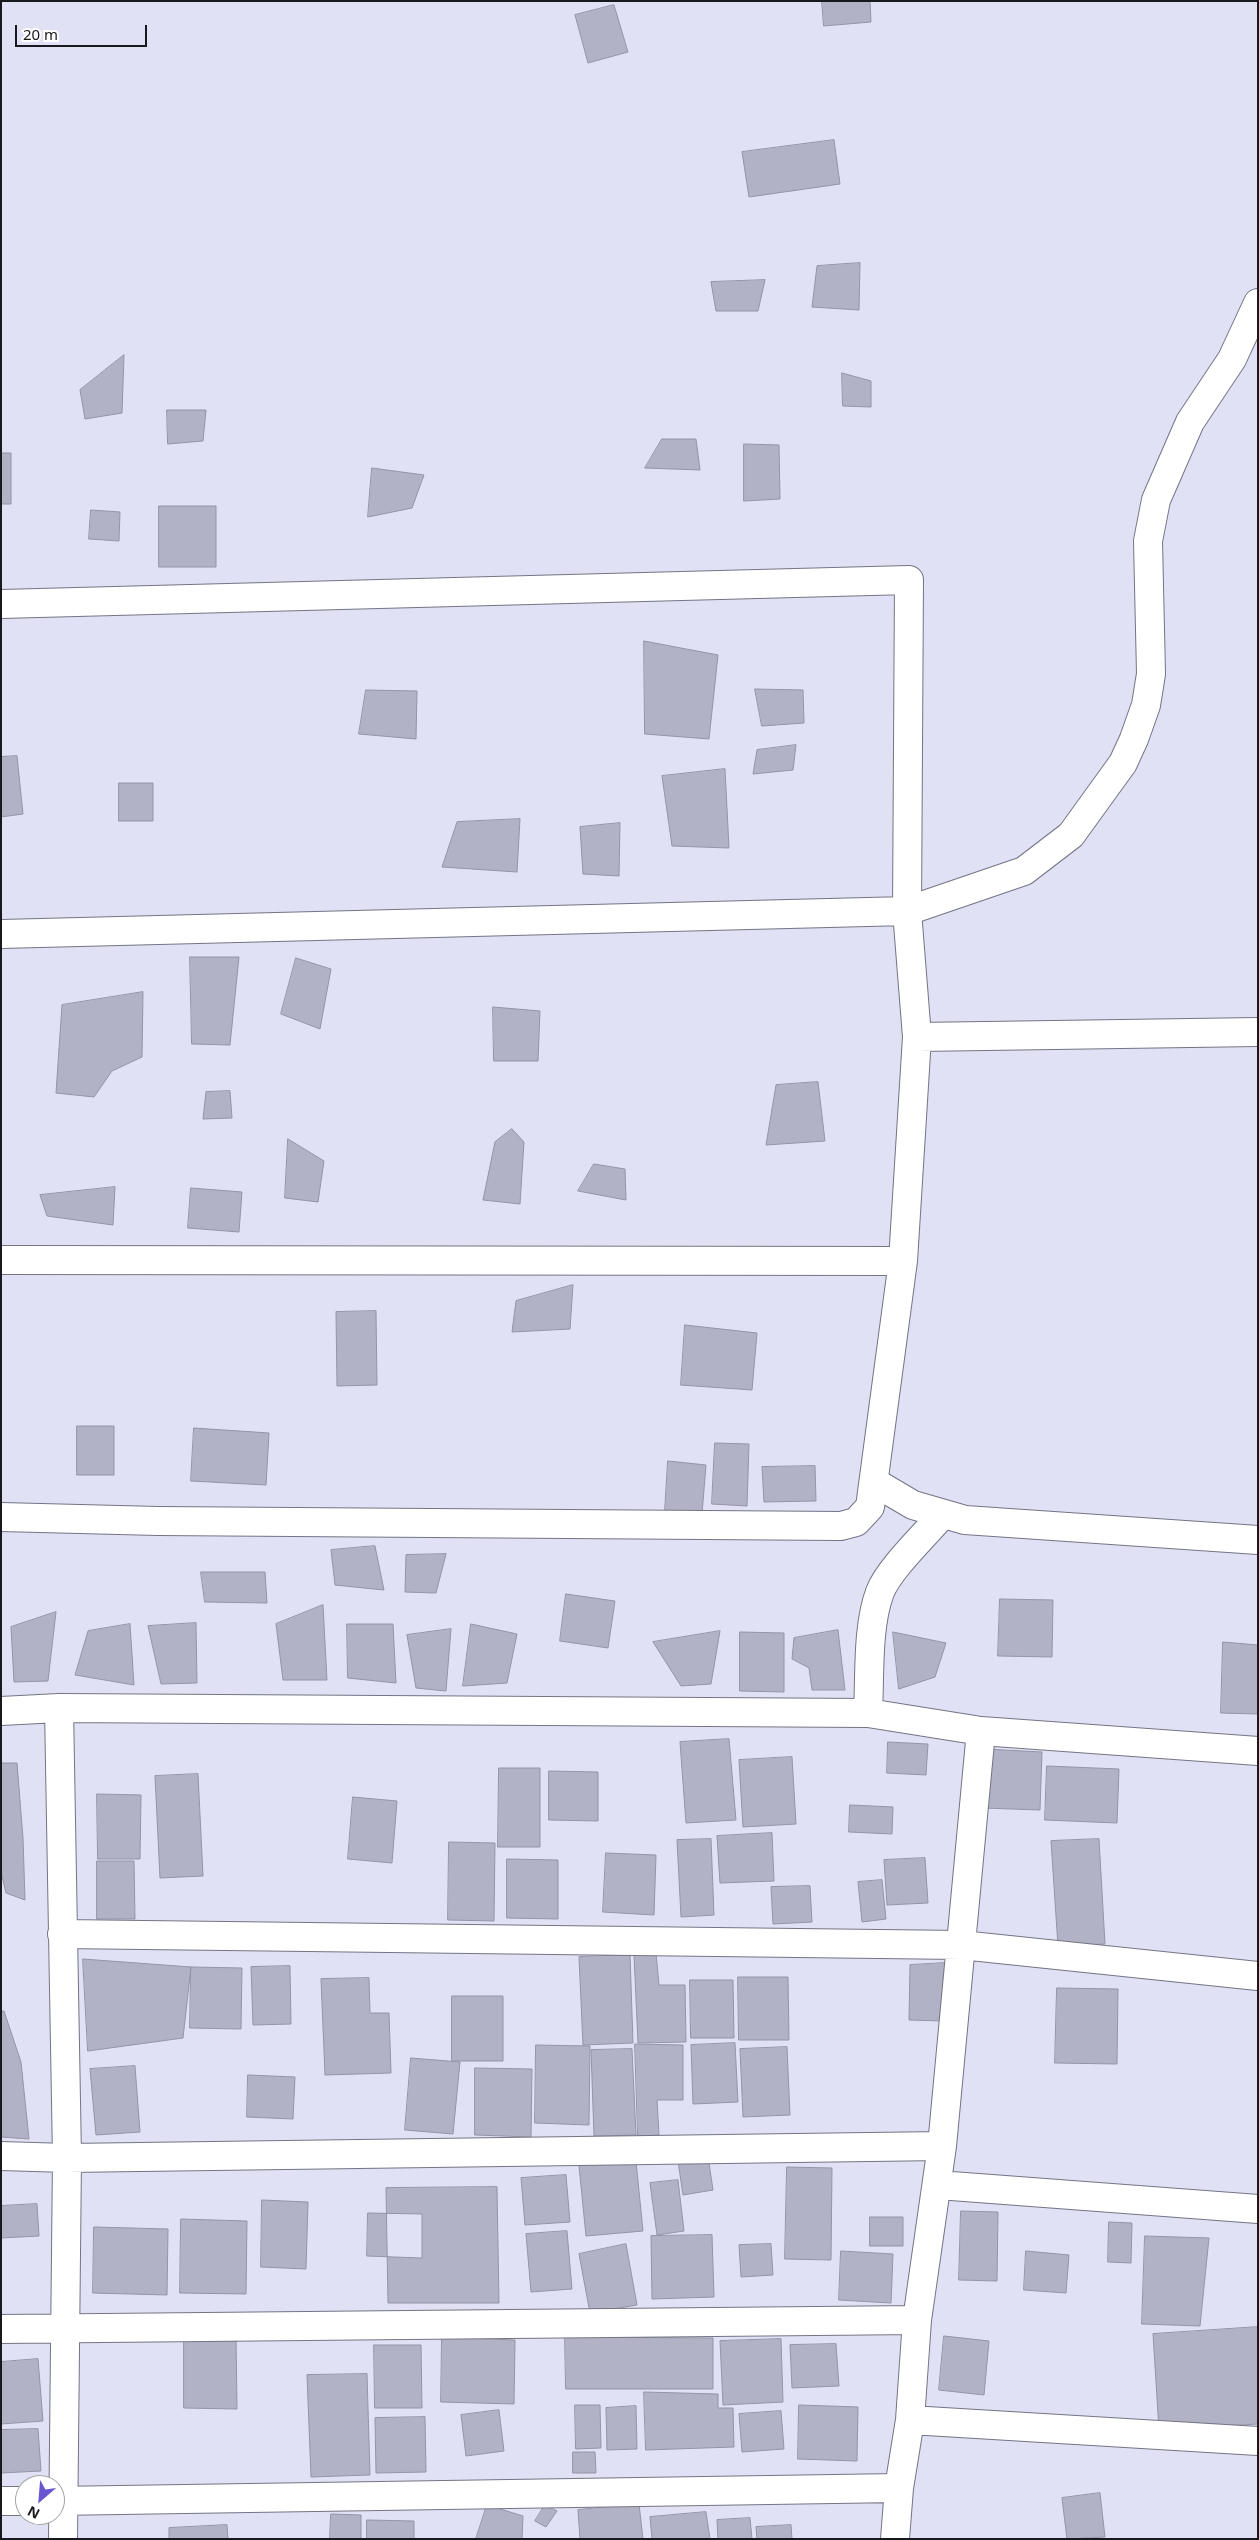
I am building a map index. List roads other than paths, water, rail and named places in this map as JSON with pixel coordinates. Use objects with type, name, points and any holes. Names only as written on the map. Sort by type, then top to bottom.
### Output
[{"type":"street","points":[[1,934],[907,911],[1024,871],[1071,835],[1123,763],[1134,739],[1146,705],[1151,674],[1148,541],[1156,500],[1190,422],[1245,357],[1258,303]]},
{"type":"street","points":[[1,604],[910,580],[907,911],[917,1037],[903,1261],[870,1507],[864,1516],[856,1522],[841,1526],[178,1521],[1,1517]]},
{"type":"street","points":[[917,1037],[1258,1032]]},
{"type":"street","points":[[1,1260],[903,1261]]},
{"type":"street","points":[[874,1482],[913,1505],[942,1515],[965,1520],[1258,1540]]},
{"type":"street","points":[[868,1713],[874,1616],[880,1591],[892,1573],[942,1515]]},
{"type":"street","points":[[59,1708],[67,2158],[61,2475]]},
{"type":"street","points":[[1,1711],[59,1708],[868,1713],[982,1731],[1258,1751]]},
{"type":"street","points":[[895,2539],[899,2488],[910,2420],[917,2320],[938,2185],[982,1731]]},
{"type":"street","points":[[62,1934],[961,1945],[1258,1976]]},
{"type":"street","points":[[1,2156],[67,2158],[942,2146]]},
{"type":"street","points":[[938,2185],[1258,2209]]},
{"type":"street","points":[[1,2328],[917,2320]]},
{"type":"street","points":[[910,2420],[1258,2441]]},
{"type":"street","points":[[65,2501],[899,2488]]},
{"type":"street","points":[[1,2501],[15,2501]]},
{"type":"street","points":[[62,2525],[63,2539]]}]
